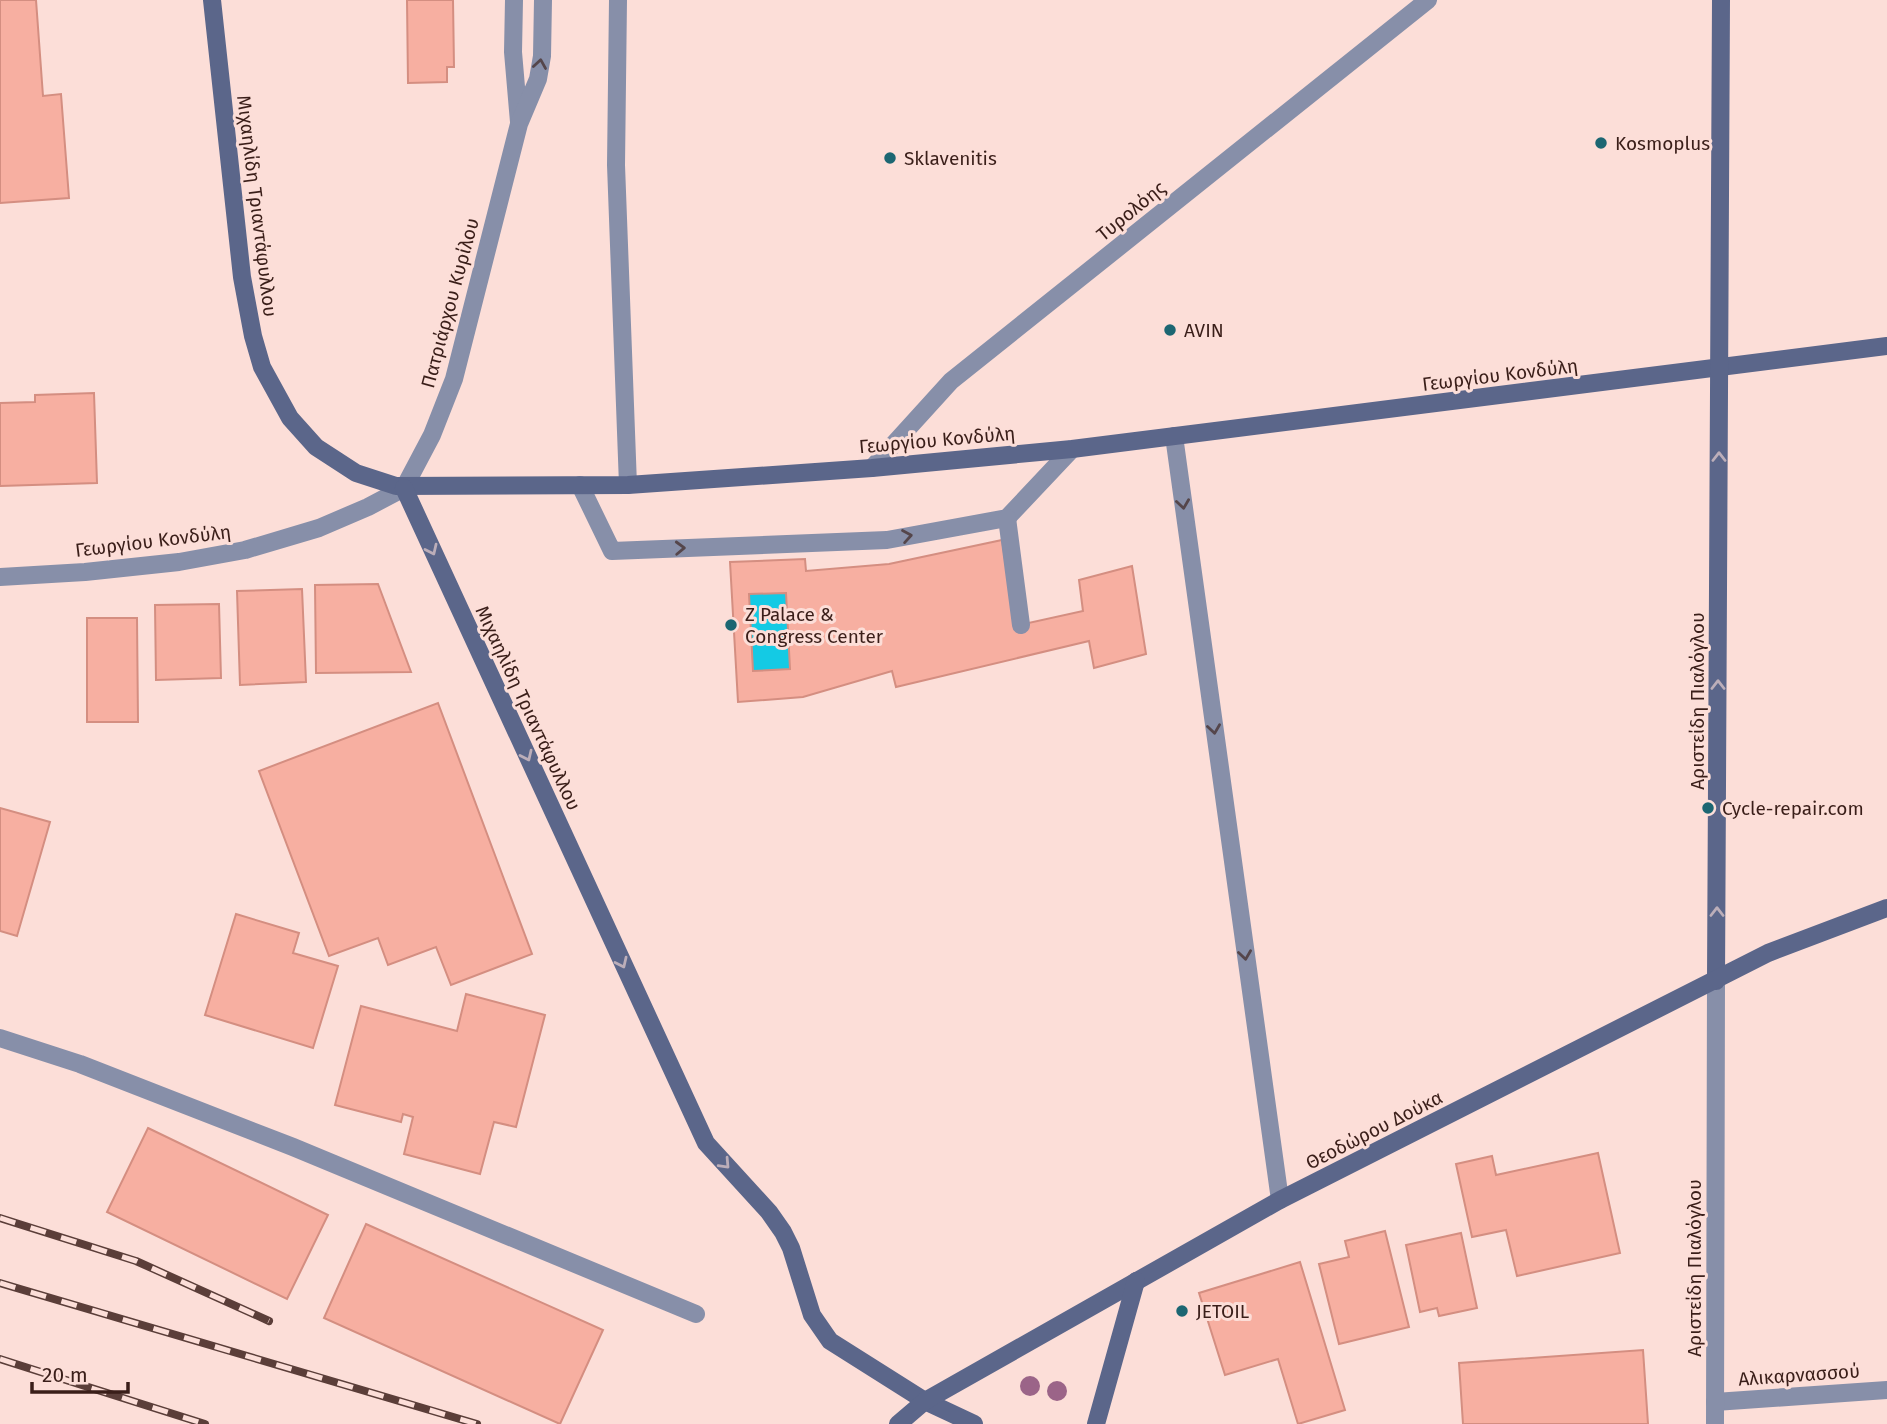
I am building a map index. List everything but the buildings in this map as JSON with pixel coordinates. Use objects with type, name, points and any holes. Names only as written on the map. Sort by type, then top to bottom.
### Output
[{"type":"street","name":"Μιχαηλίδη Τριαντάφυλλου","points":[[212,0],[240,265],[248,314],[262,367],[290,418],[316,447],[356,473],[404,488],[706,1143],[769,1212],[783,1232],[791,1248],[812,1315],[822,1333],[836,1345],[925,1401],[974,1424]]},
{"type":"street","name":"Πατριάρχου Κυρίλου","points":[[514,0],[513,52],[520,124]]},
{"type":"street","name":"Πατριάρχου Κυρίλου","points":[[404,488],[432,435],[454,379],[520,124],[538,79],[542,56],[543,0]]},
{"type":"street","points":[[618,0],[616,165],[628,485]]},
{"type":"street","name":"Τυρολόης","points":[[872,468],[951,381],[1428,0]]},
{"type":"street","name":"Αριστείδη Πιαλόγλου","points":[[1715,1424],[1721,0]]},
{"type":"street","name":"Γεωργίου Κονδύλη","points":[[0,576],[86,572],[179,562],[245,550],[319,528],[404,488],[628,485],[872,468],[1072,449],[1887,346]]},
{"type":"street","points":[[1174,436],[1280,1200]]},
{"type":"street","points":[[580,485],[612,551],[887,540],[1007,518],[1072,449]]},
{"type":"street","points":[[1007,518],[1021,625]]},
{"type":"street","name":"Θεοδώρου Δούκα","points":[[898,1424],[925,1401],[1280,1200],[1768,953],[1887,908]]},
{"type":"street","points":[[0,1038],[80,1064],[293,1147],[696,1314]]},
{"type":"street","points":[[1096,1424],[1136,1281]]},
{"type":"street","name":"Αλικαρνασσού","points":[[1715,1402],[1887,1390]]},
{"type":"water","points":[[786,593],[790,669],[753,671],[749,594]]},
{"type":"railway","points":[[0,1218],[136,1261],[269,1321]]},
{"type":"railway","points":[[0,1283],[477,1424]]},
{"type":"railway","points":[[0,1359],[205,1424]]},
{"type":"place","name":"Kosmoplus","points":[[1601,143]]},
{"type":"place","name":"Sklavenitis","points":[[890,158]]},
{"type":"place","name":"AVIN","points":[[1170,330]]},
{"type":"place","name":"Z Palace & Congress Center","points":[[731,625]]},
{"type":"place","name":"Cycle-repair.com","points":[[1708,808]]},
{"type":"place","name":"JETOIL","points":[[1182,1311]]}]
